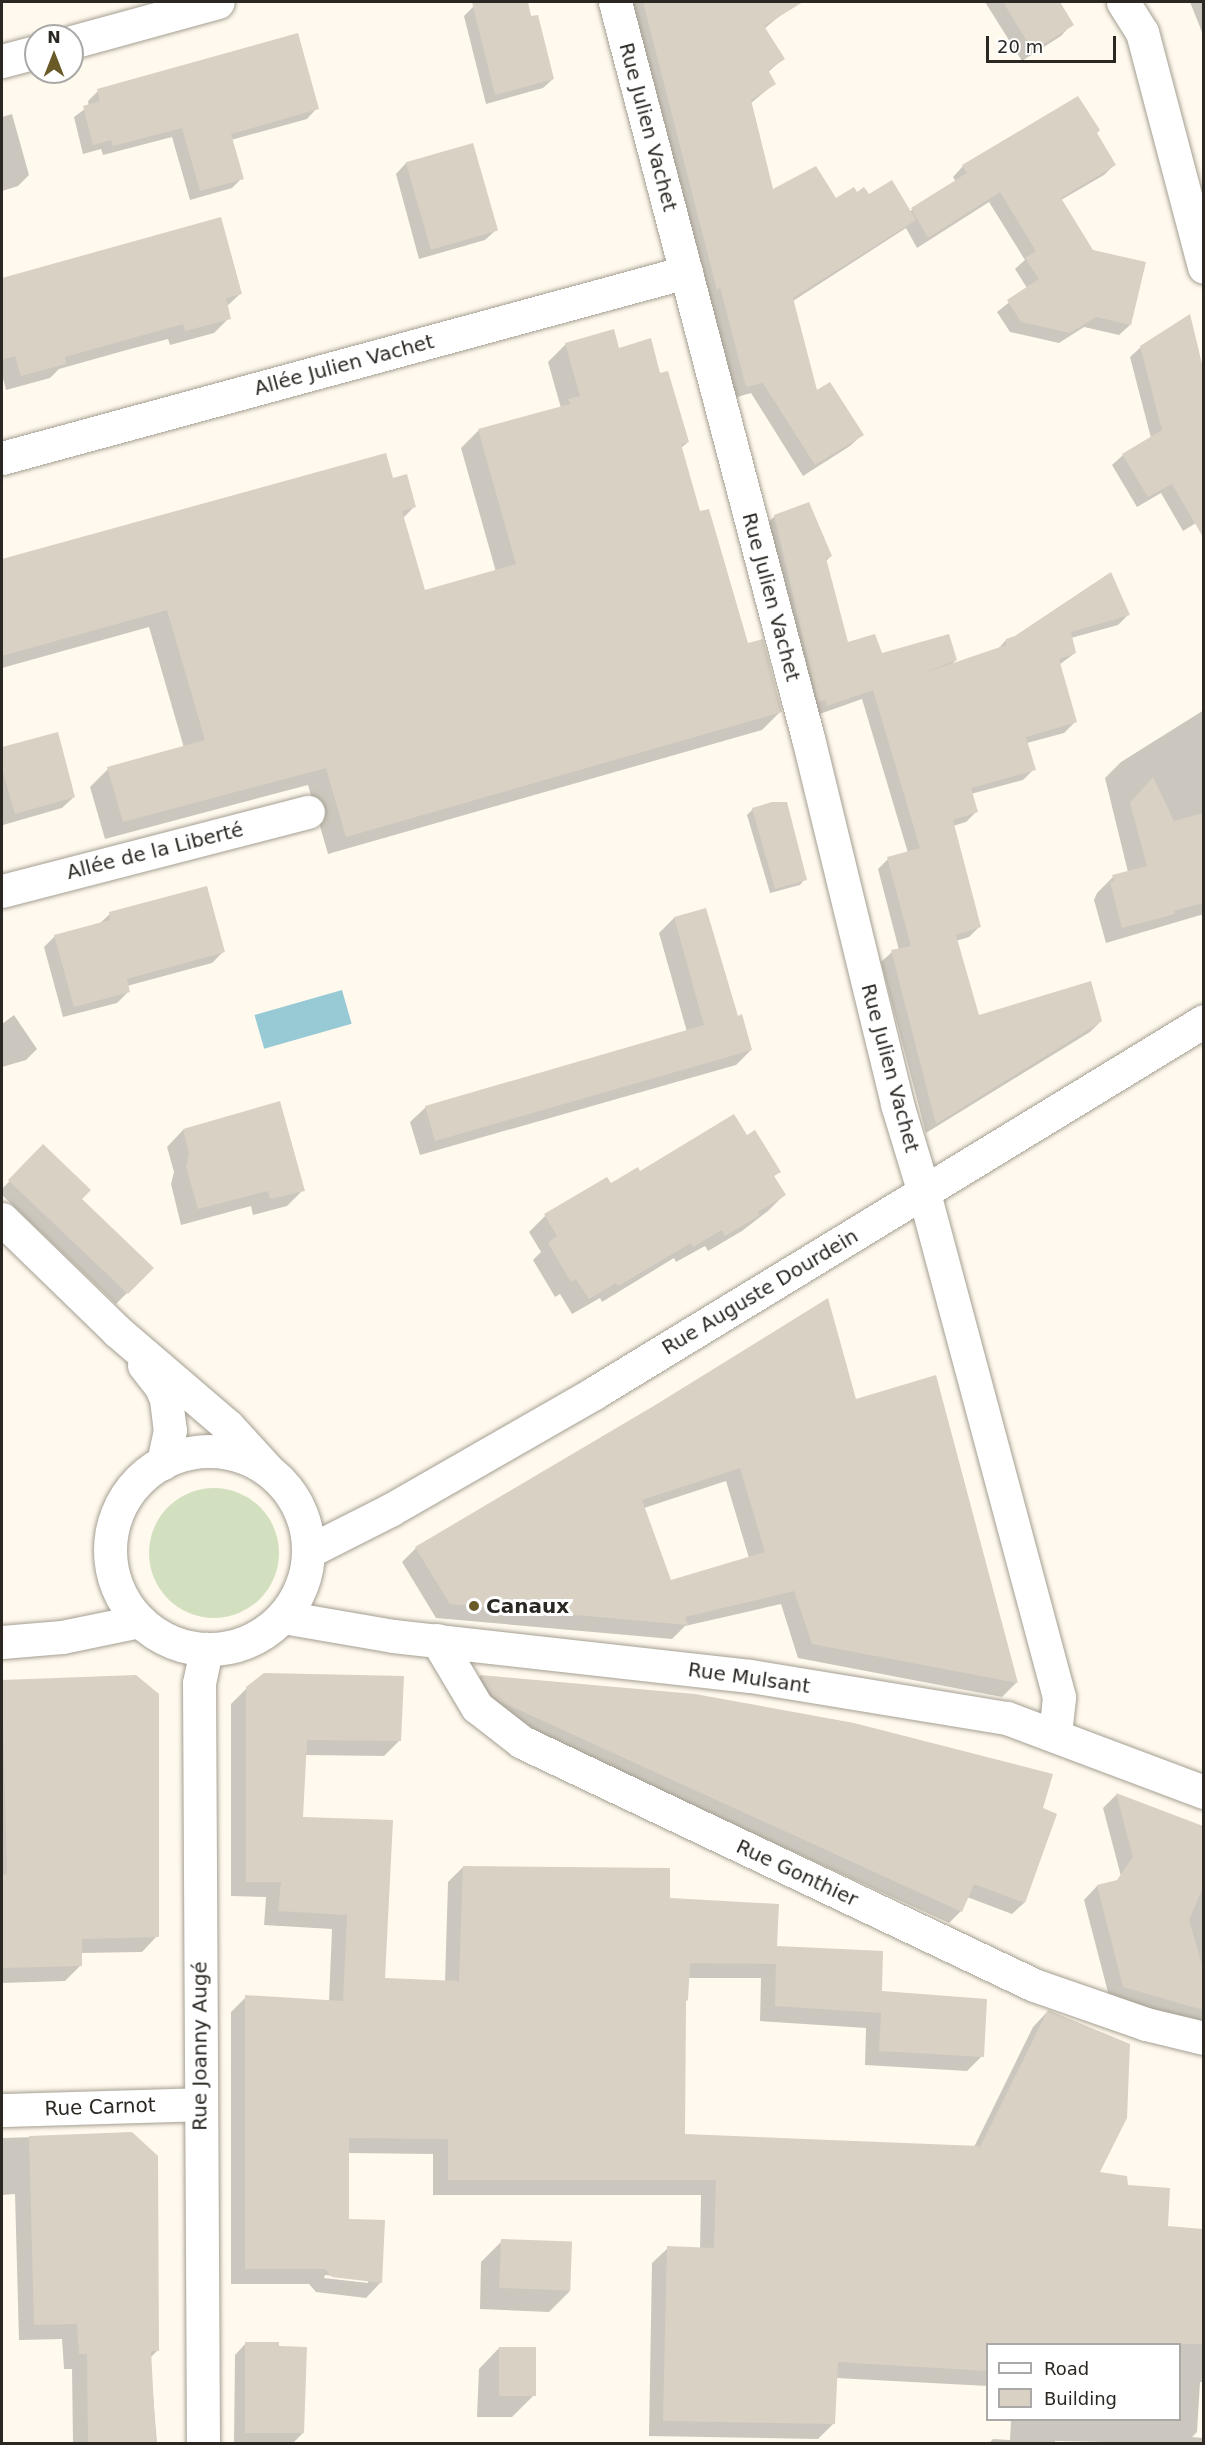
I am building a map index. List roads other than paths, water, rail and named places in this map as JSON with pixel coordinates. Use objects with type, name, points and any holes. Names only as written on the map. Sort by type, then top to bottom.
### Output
[{"type":"street","points":[[84,39],[218,2]]},
{"type":"street","name":"Rue Julien Vachet","points":[[615,2],[805,727],[897,1104],[924,1193],[1059,1697],[1055,1736]]},
{"type":"street","points":[[1123,2],[1142,32],[1203,267]]},
{"type":"street","points":[[2,62],[24,56]]},
{"type":"street","name":"Allée Julien Vachet","points":[[2,458],[686,272]]},
{"type":"street","name":"Allée de la Liberté","points":[[2,891],[308,812]]},
{"type":"street","name":"Rue Auguste Dourdein","points":[[309,1551],[390,1510],[594,1393],[1203,1021]]},
{"type":"street","points":[[2,1219],[117,1331],[228,1426],[288,1489],[299,1509],[309,1543],[304,1585],[283,1617],[256,1637],[224,1648],[206,1649],[164,1638],[140,1621],[125,1602],[114,1578],[110,1555],[112,1528],[127,1495],[149,1471],[178,1455],[207,1450],[240,1455],[268,1470]]},
{"type":"street","points":[[117,1331],[161,1387],[166,1399],[170,1430],[164,1464]]},
{"type":"street","name":"Rue Mulsant","points":[[283,1617],[393,1636],[762,1678],[1007,1718],[1203,1792]]},
{"type":"street","points":[[2,1642],[62,1637],[140,1621]]},
{"type":"street","name":"Rue Gonthier","points":[[437,1640],[477,1707],[522,1742],[1034,1985],[1146,2024],[1203,2038]]},
{"type":"street","name":"Rue Joanny Augé","points":[[202,2444],[199,1683],[206,1649]]},
{"type":"street","name":"Rue Carnot","points":[[2,2110],[199,2104]]},
{"type":"water","points":[[342,990],[352,1024],[264,1049],[255,1015]]},
{"type":"place","name":"Canaux","points":[[474,1606]]}]
